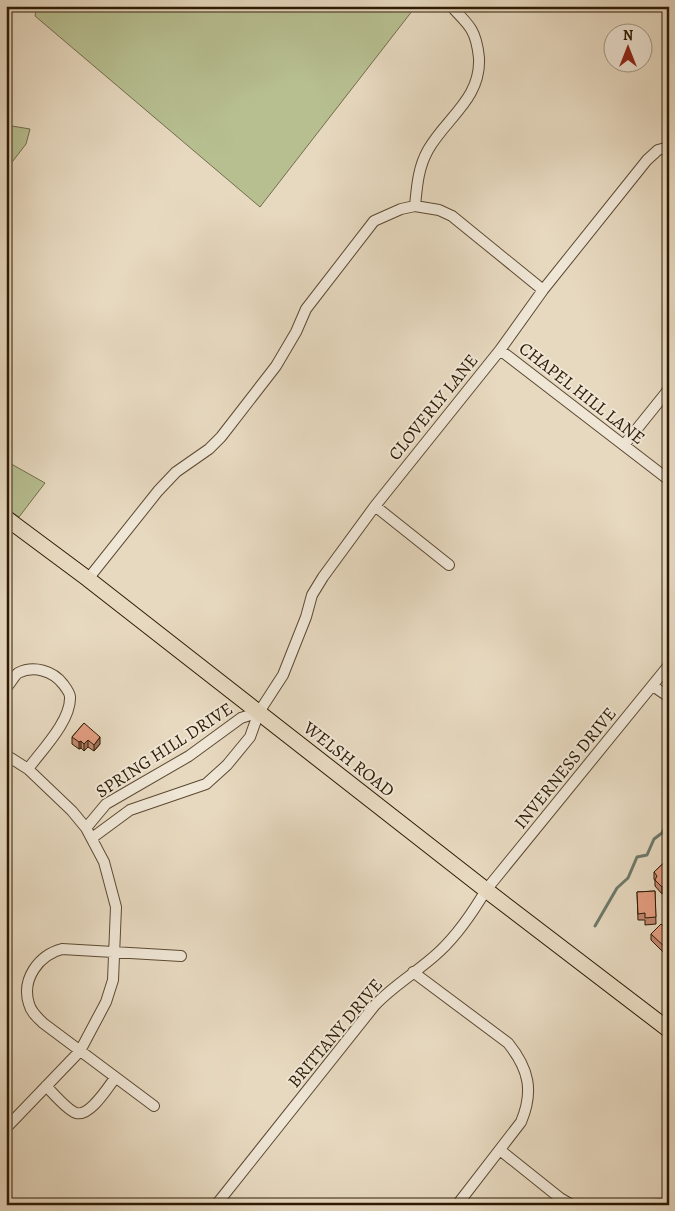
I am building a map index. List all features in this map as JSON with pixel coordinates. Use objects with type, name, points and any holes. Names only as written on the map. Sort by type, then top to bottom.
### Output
[{"type":"main road","name":"WELSH ROAD","points":[[6,518],[88,579],[486,890],[669,1030]]},
{"type":"street","points":[[416,206],[418,178],[427,151],[470,94],[478,72],[476,40],[471,28],[453,8]]},
{"type":"street","name":"CLOVERLY LANE","points":[[259,712],[283,675],[306,617],[312,595],[319,583],[375,506],[500,350],[543,290],[646,160],[658,150],[669,146]]},
{"type":"street","points":[[88,579],[158,491],[176,472],[209,449],[238,416],[276,366],[296,332],[306,309],[374,221],[401,209],[416,206],[439,210],[452,216],[543,290]]},
{"type":"street","name":"CHAPEL HILL LANE","points":[[500,350],[669,480]]},
{"type":"street","points":[[624,445],[669,389]]},
{"type":"street","points":[[375,506],[449,566]]},
{"type":"street","name":"INVERNESS DRIVE","points":[[486,890],[669,665]]},
{"type":"street","points":[[6,688],[17,674],[26,671],[45,671],[54,674],[67,688],[71,696],[66,718],[28,769]]},
{"type":"street","points":[[652,686],[669,697]]},
{"type":"street","name":"SPRING HILL DRIVE","points":[[86,828],[106,804],[189,756],[241,718],[259,712]]},
{"type":"street","name":"SPRING HILL DRIVE","points":[[92,838],[130,810],[206,784],[227,765],[250,736],[259,712]]},
{"type":"street","points":[[6,755],[28,769],[72,811],[86,828],[104,862],[116,906],[112,980],[106,1002],[80,1051],[6,1128]]},
{"type":"street","name":"BRITTANY DRIVE","points":[[216,1205],[375,1005],[389,990],[440,952],[466,923],[486,890]]},
{"type":"street","points":[[154,1106],[43,1023],[34,1014],[28,1003],[28,993],[32,972],[45,956],[62,949],[181,956]]},
{"type":"street","points":[[413,972],[501,1038],[520,1058],[526,1074],[529,1091],[527,1107],[521,1122],[457,1205]]},
{"type":"street","points":[[46,1086],[71,1110],[76,1113],[83,1113],[90,1109],[115,1078]]},
{"type":"street","points":[[500,1150],[560,1198],[572,1205]]},
{"type":"street","points":[[651,1205],[669,1204]]},
{"type":"green space","points":[[37,6],[416,6],[260,207],[35,16]]},
{"type":"green space","points":[[6,125],[30,129],[26,144],[6,170]]},
{"type":"green space","points":[[6,461],[45,483],[19,517],[6,508]]},
{"type":"building","points":[[84,723],[100,737],[94,745],[88,740],[84,744],[72,737]]},
{"type":"building","points":[[669,858],[669,881],[662,887],[655,880],[657,876],[654,872]]},
{"type":"building","points":[[655,891],[656,917],[645,918],[645,913],[638,914],[637,892]]},
{"type":"building","points":[[661,924],[669,931],[668,950],[651,934]]},
{"type":"waterway","points":[[595,926],[617,888],[628,878],[637,857],[647,855],[654,839],[662,833],[669,819]]}]
